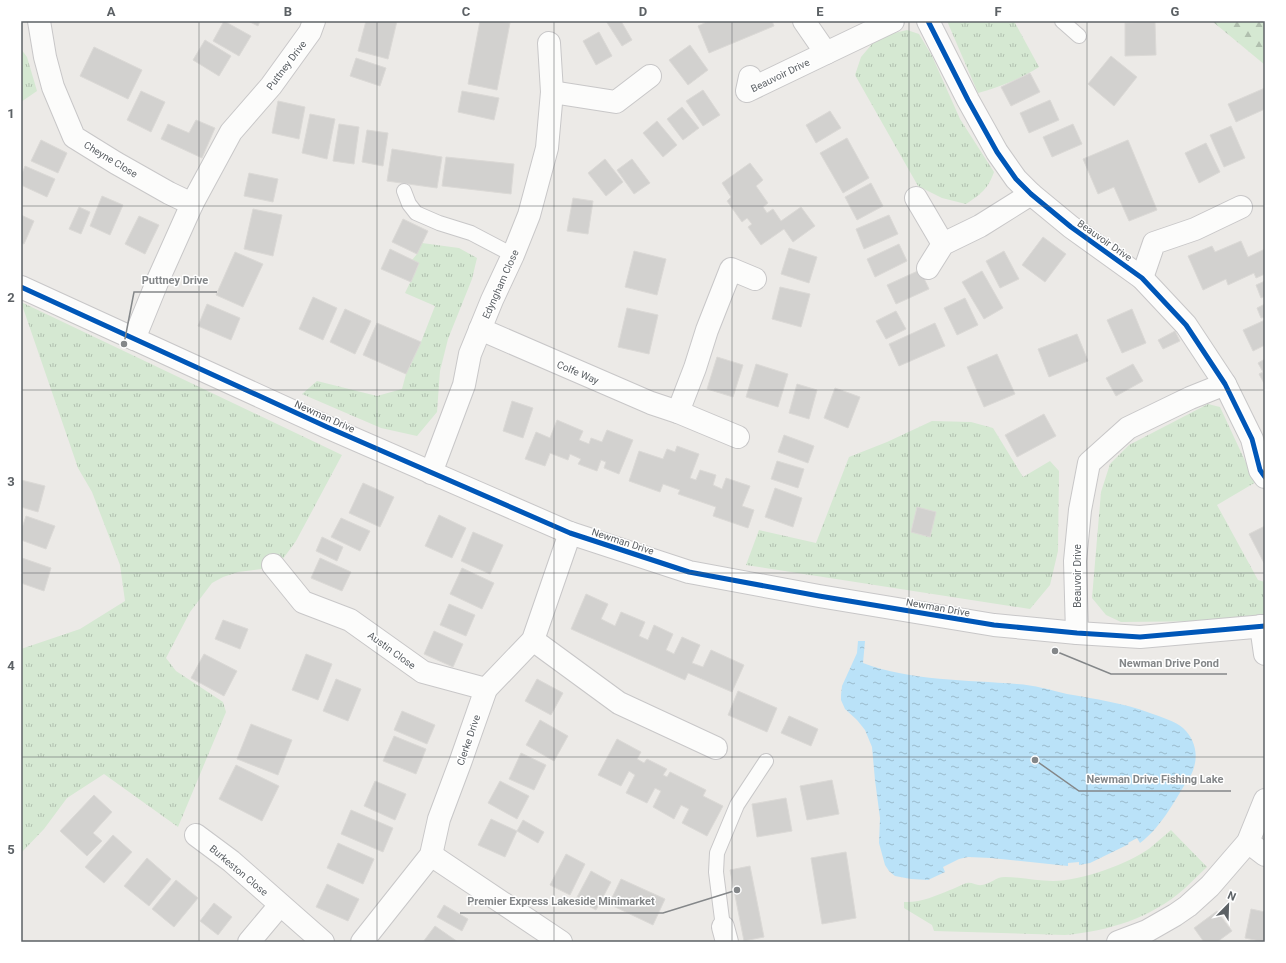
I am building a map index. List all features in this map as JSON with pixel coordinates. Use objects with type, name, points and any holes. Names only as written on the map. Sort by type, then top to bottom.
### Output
[{"type":"street","name":"Cheyne Close","points":[[39,21],[45,58],[53,87],[74,137],[122,167],[192,204]]},
{"type":"street","name":"Puttney Drive","points":[[134,339],[158,280],[192,204],[231,132],[271,86],[310,32],[314,21]]},
{"type":"street","points":[[804,21],[826,53]]},
{"type":"street","name":"Beauvoir Drive","points":[[750,77],[747,92],[893,21]]},
{"type":"street","name":"Beauvoir Drive","points":[[928,21],[968,100],[997,152],[1016,179],[1030,194],[1071,227],[1142,278],[1186,325],[1258,436],[1260,470],[1265,477]]},
{"type":"street","name":"Edyngham Close","points":[[431,473],[464,385],[470,354],[529,216],[547,148],[552,92],[549,43]]},
{"type":"street","points":[[552,92],[616,102],[650,76]]},
{"type":"street","points":[[928,268],[944,244],[980,226],[1030,194]]},
{"type":"street","points":[[916,198],[944,244]]},
{"type":"street","points":[[1142,278],[1154,243],[1195,229],[1241,207]]},
{"type":"street","points":[[678,412],[695,368],[707,330],[731,269],[755,279]]},
{"type":"street","name":"Newman Drive","points":[[21,287],[326,427],[570,533],[689,572],[819,596],[994,625],[1077,633],[1140,637],[1263,626]]},
{"type":"street","name":"Colfe Way","points":[[480,329],[651,403],[678,412],[738,437]]},
{"type":"street","name":"Beauvoir Drive","points":[[1077,633],[1074,561],[1080,510],[1089,462],[1128,428],[1190,398],[1224,384]]},
{"type":"street","name":"Clerke Drive","points":[[362,942],[431,855],[439,818],[486,689],[533,640],[570,533]]},
{"type":"street","name":"Austin Close","points":[[273,565],[302,609],[350,620],[423,672],[486,689]]},
{"type":"street","points":[[1263,626],[1265,654]]},
{"type":"street","points":[[533,640],[619,703],[716,748]]},
{"type":"street","points":[[1118,942],[1147,931],[1175,915],[1188,906],[1210,886],[1248,842],[1265,800]]},
{"type":"street","name":"Burkeston Close","points":[[196,835],[231,861],[323,942]]},
{"type":"street","points":[[1248,842],[1265,855]]},
{"type":"street","points":[[431,855],[561,942]]},
{"type":"street","points":[[249,942],[280,905]]},
{"type":"lane","points":[[1062,21],[1079,36]]},
{"type":"lane","points":[[404,191],[409,204],[416,213],[471,233],[513,254]]},
{"type":"lane","points":[[725,935],[716,872],[717,853],[737,805],[766,761]]},
{"type":"green space","points":[[947,21],[1014,21],[1039,67],[1010,82],[978,93]]},
{"type":"green space","points":[[1212,21],[1264,21],[1265,65]]},
{"type":"green space","points":[[907,30],[919,34],[932,56],[960,119],[994,172],[983,191],[966,204],[942,198],[918,186],[855,75],[861,57],[878,37]]},
{"type":"green space","points":[[21,49],[27,57],[37,91],[21,102]]},
{"type":"green space","points":[[422,243],[459,248],[477,258],[472,279],[448,339],[440,371],[437,412],[417,436],[381,428],[302,394],[317,381],[377,396],[402,389],[406,374],[421,342],[435,306],[405,293],[419,264],[412,260],[417,254]]},
{"type":"green space","points":[[21,302],[342,455],[296,541],[277,567],[238,572],[223,577],[212,583],[190,612],[166,658],[176,671],[223,702],[226,712],[178,827],[104,774],[67,798],[44,829],[21,853],[21,649],[80,629],[125,601],[120,565],[92,492],[78,468]]},
{"type":"green space","points":[[1208,404],[1220,407],[1256,482],[1217,505],[1258,580],[1265,582],[1265,614],[1219,621],[1121,622],[1106,615],[1092,598],[1101,492],[1110,464],[1129,445]]},
{"type":"green space","points":[[932,421],[971,422],[993,428],[1023,477],[1050,461],[1059,471],[1058,551],[1050,585],[1030,609],[746,565],[759,530],[816,543],[849,457],[887,442]]},
{"type":"green space","points":[[1171,830],[1207,867],[1184,889],[1158,908],[1129,921],[1113,926],[1065,935],[934,931],[932,925],[904,908],[904,902],[927,899],[967,883],[982,885],[998,878],[1005,877],[1053,881],[1090,875],[1130,860],[1141,854]]},
{"type":"water","points":[[858,641],[865,641],[863,663],[881,669],[939,679],[1030,685],[1120,704],[1168,719],[1183,728],[1191,738],[1196,755],[1192,773],[1163,819],[1148,836],[1140,843],[1137,838],[1128,843],[1129,844],[1090,863],[1079,865],[1079,862],[1068,863],[1068,866],[968,857],[959,859],[943,867],[945,872],[928,880],[895,876],[885,865],[879,843],[880,818],[872,747],[865,730],[845,709],[841,700],[842,686],[857,653]]},
{"type":"building","points":[[224,21],[251,36],[239,56],[213,41]]},
{"type":"building","points":[[248,21],[260,21],[258,26]]},
{"type":"building","points":[[366,21],[397,21],[388,59],[358,51]]},
{"type":"building","points":[[480,21],[500,21],[510,23],[497,90],[468,84]]},
{"type":"building","points":[[606,21],[621,21],[632,40],[622,46]]},
{"type":"building","points":[[709,21],[772,21],[774,26],[709,53],[698,26]]},
{"type":"building","points":[[1155,22],[1156,55],[1125,56],[1125,23]]},
{"type":"building","points":[[599,32],[612,56],[596,65],[583,41]]},
{"type":"building","points":[[205,40],[231,56],[219,76],[193,60]]},
{"type":"building","points":[[690,45],[708,70],[688,85],[669,60]]},
{"type":"building","points":[[94,47],[142,70],[128,99],[80,76]]},
{"type":"building","points":[[1111,56],[1137,77],[1114,106],[1088,84]]},
{"type":"building","points":[[356,58],[386,68],[380,86],[350,76]]},
{"type":"building","points":[[1030,73],[1040,92],[1011,106],[1001,87]]},
{"type":"building","points":[[1265,88],[1265,109],[1236,122],[1228,104]]},
{"type":"building","points":[[703,90],[720,115],[703,126],[686,101]]},
{"type":"building","points":[[141,91],[165,102],[151,132],[127,120]]},
{"type":"building","points":[[462,91],[499,98],[494,120],[458,112]]},
{"type":"building","points":[[1050,100],[1059,120],[1029,133],[1020,113]]},
{"type":"building","points":[[278,101],[305,107],[299,139],[272,133]]},
{"type":"building","points":[[682,107],[699,128],[683,140],[667,119]]},
{"type":"building","points":[[830,111],[841,128],[816,143],[806,125]]},
{"type":"building","points":[[310,114],[335,119],[327,159],[302,153]]},
{"type":"building","points":[[196,120],[215,128],[202,158],[161,139],[168,124],[189,133]]},
{"type":"building","points":[[657,121],[677,145],[663,157],[643,133]]},
{"type":"building","points":[[339,124],[359,127],[354,164],[333,161]]},
{"type":"building","points":[[1073,124],[1082,144],[1052,157],[1043,137]]},
{"type":"building","points":[[1231,126],[1245,158],[1224,167],[1210,135]]},
{"type":"building","points":[[367,130],[388,133],[383,166],[362,162]]},
{"type":"building","points":[[847,138],[869,178],[843,193],[820,153]]},
{"type":"building","points":[[41,140],[67,153],[58,173],[31,161]]},
{"type":"building","points":[[1128,140],[1157,210],[1129,221],[1114,187],[1098,194],[1083,159]]},
{"type":"building","points":[[1206,143],[1220,172],[1199,183],[1185,153]]},
{"type":"building","points":[[392,149],[442,157],[437,188],[387,181]]},
{"type":"building","points":[[446,157],[514,164],[511,194],[442,186]]},
{"type":"building","points":[[605,159],[623,182],[606,196],[588,173]]},
{"type":"building","points":[[632,159],[650,183],[634,194],[617,170]]},
{"type":"building","points":[[750,163],[763,180],[756,186],[768,203],[763,207],[767,213],[773,209],[781,221],[801,207],[815,226],[793,242],[784,229],[761,245],[748,227],[752,224],[747,218],[742,222],[727,201],[731,197],[722,183]]},
{"type":"building","points":[[25,166],[55,179],[47,197],[21,185],[21,176]]},
{"type":"building","points":[[249,173],[278,179],[273,202],[244,196]]},
{"type":"building","points":[[871,183],[883,206],[857,220],[845,197]]},
{"type":"building","points":[[102,196],[123,205],[110,235],[90,226]]},
{"type":"building","points":[[573,198],[593,201],[588,234],[567,231]]},
{"type":"building","points":[[79,207],[90,212],[81,234],[69,229]]},
{"type":"building","points":[[253,209],[282,215],[273,256],[244,249]]},
{"type":"building","points":[[21,215],[34,221],[24,244],[21,243]]},
{"type":"building","points":[[889,215],[898,234],[864,249],[856,229]]},
{"type":"building","points":[[139,216],[159,225],[145,254],[125,244]]},
{"type":"building","points":[[403,219],[428,231],[417,254],[392,242]]},
{"type":"building","points":[[1043,237],[1066,254],[1045,282],[1022,265]]},
{"type":"building","points":[[1241,241],[1248,257],[1265,249],[1265,274],[1256,278],[1254,273],[1228,285],[1226,279],[1203,290],[1188,256],[1212,246],[1215,252]]},
{"type":"building","points":[[899,244],[907,261],[875,277],[867,259]]},
{"type":"building","points":[[789,248],[817,257],[809,283],[781,274]]},
{"type":"building","points":[[390,249],[419,263],[411,282],[381,269]]},
{"type":"building","points":[[634,251],[666,259],[657,295],[625,287]]},
{"type":"building","points":[[1004,251],[1019,279],[1000,288],[986,261]]},
{"type":"building","points":[[235,252],[263,264],[243,307],[216,295]]},
{"type":"building","points":[[920,270],[929,289],[896,304],[887,285]]},
{"type":"building","points":[[982,271],[1003,308],[984,319],[962,282]]},
{"type":"building","points":[[1265,281],[1265,296],[1261,298],[1256,285]]},
{"type":"building","points":[[780,287],[810,294],[801,327],[772,319]]},
{"type":"building","points":[[313,297],[337,308],[323,340],[299,329]]},
{"type":"building","points":[[965,298],[978,325],[957,335],[944,308]]},
{"type":"building","points":[[207,304],[240,318],[231,340],[198,326]]},
{"type":"building","points":[[1265,304],[1265,317],[1261,318],[1257,308]]},
{"type":"building","points":[[627,308],[658,315],[649,354],[618,347]]},
{"type":"building","points":[[345,309],[371,321],[355,354],[330,342]]},
{"type":"building","points":[[1132,309],[1146,343],[1122,353],[1107,320]]},
{"type":"building","points":[[896,311],[906,329],[886,339],[876,321]]},
{"type":"building","points":[[1265,320],[1265,345],[1253,351],[1243,330]]},
{"type":"building","points":[[377,323],[421,342],[406,374],[363,355]]},
{"type":"building","points":[[935,323],[945,346],[899,366],[889,344]]},
{"type":"building","points":[[1175,331],[1180,341],[1163,349],[1158,340]]},
{"type":"building","points":[[1077,334],[1088,361],[1049,377],[1038,349]]},
{"type":"building","points":[[997,354],[1015,394],[984,407],[967,367]]},
{"type":"building","points":[[717,357],[743,365],[733,397],[707,389]]},
{"type":"building","points":[[1265,359],[1265,385],[1259,374],[1263,372],[1258,363]]},
{"type":"building","points":[[756,364],[788,374],[778,407],[746,397]]},
{"type":"building","points":[[1133,364],[1143,381],[1116,396],[1106,378]]},
{"type":"building","points":[[797,384],[817,390],[809,419],[789,413]]},
{"type":"building","points":[[835,388],[860,397],[848,428],[824,418]]},
{"type":"building","points":[[512,401],[533,408],[523,438],[503,431]]},
{"type":"building","points":[[1044,414],[1056,436],[1017,457],[1005,435]]},
{"type":"building","points":[[557,420],[583,431],[579,440],[589,444],[591,438],[602,442],[607,430],[633,440],[619,474],[604,468],[606,462],[601,460],[597,471],[578,464],[581,459],[570,454],[568,460],[550,453],[545,466],[525,459],[536,432],[550,438]]},
{"type":"building","points":[[784,435],[814,446],[808,463],[778,452]]},
{"type":"building","points":[[677,446],[699,454],[690,478],[696,480],[700,470],[716,475],[713,485],[722,489],[726,478],[750,486],[742,506],[754,510],[748,528],[713,516],[716,507],[678,494],[680,490],[663,484],[660,492],[629,481],[639,451],[663,459],[667,449],[675,452]]},
{"type":"building","points":[[777,461],[804,469],[798,488],[771,479]]},
{"type":"building","points":[[21,480],[45,486],[38,512],[21,507]]},
{"type":"building","points":[[363,483],[394,497],[380,527],[349,513]]},
{"type":"building","points":[[775,488],[802,498],[793,527],[765,517]]},
{"type":"building","points":[[917,507],[936,512],[930,537],[911,532]]},
{"type":"building","points":[[439,515],[466,528],[452,558],[425,546]]},
{"type":"building","points":[[26,516],[55,526],[46,549],[21,540],[21,531]]},
{"type":"building","points":[[341,518],[370,531],[360,551],[331,537]]},
{"type":"building","points":[[1265,526],[1265,562],[1264,563],[1249,534]]},
{"type":"building","points":[[473,532],[503,545],[490,574],[461,561]]},
{"type":"building","points":[[322,537],[343,547],[337,561],[316,551]]},
{"type":"building","points":[[22,558],[51,568],[44,591],[21,583]]},
{"type":"building","points":[[320,558],[351,572],[342,591],[311,578]]},
{"type":"building","points":[[462,568],[494,583],[482,609],[450,594]]},
{"type":"building","points":[[586,594],[608,604],[601,619],[615,626],[621,612],[645,622],[639,636],[648,640],[654,625],[673,634],[666,650],[674,654],[682,637],[700,645],[692,663],[703,667],[711,650],[744,665],[732,692],[688,673],[685,680],[571,629]]},
{"type":"building","points":[[449,604],[475,615],[466,636],[440,625]]},
{"type":"building","points":[[223,620],[248,629],[240,649],[215,639]]},
{"type":"building","points":[[434,631],[463,644],[453,667],[424,654]]},
{"type":"building","points":[[204,654],[237,671],[224,696],[191,678]]},
{"type":"building","points":[[306,654],[332,664],[318,700],[292,690]]},
{"type":"building","points":[[336,679],[361,689],[348,721],[323,711]]},
{"type":"building","points":[[537,679],[563,693],[551,715],[525,701]]},
{"type":"building","points":[[738,691],[777,708],[767,732],[728,715]]},
{"type":"building","points":[[402,711],[435,725],[427,744],[394,730]]},
{"type":"building","points":[[789,716],[818,729],[811,746],[781,733]]},
{"type":"building","points":[[540,720],[568,736],[554,761],[526,745]]},
{"type":"building","points":[[251,724],[292,740],[278,775],[237,759]]},
{"type":"building","points":[[394,736],[426,749],[416,774],[383,761]]},
{"type":"building","points":[[617,739],[641,752],[637,759],[644,763],[647,759],[667,769],[663,775],[667,777],[670,772],[706,790],[703,796],[723,806],[707,836],[682,823],[689,809],[681,805],[674,819],[653,807],[661,791],[655,788],[647,803],[626,793],[635,775],[629,771],[621,786],[598,775]]},
{"type":"building","points":[[521,753],[546,765],[534,790],[509,779]]},
{"type":"building","points":[[236,765],[279,786],[262,821],[219,799]]},
{"type":"building","points":[[832,780],[839,814],[807,820],[800,786]]},
{"type":"building","points":[[375,781],[406,794],[395,820],[364,806]]},
{"type":"building","points":[[500,781],[529,796],[517,819],[488,803]]},
{"type":"building","points":[[94,795],[112,812],[93,833],[102,841],[87,856],[60,831]]},
{"type":"building","points":[[786,798],[792,831],[757,837],[752,804]]},
{"type":"building","points":[[351,810],[393,828],[383,852],[341,834]]},
{"type":"building","points":[[491,819],[517,831],[505,857],[478,845]]},
{"type":"building","points":[[523,820],[544,832],[538,843],[517,831]]},
{"type":"building","points":[[113,835],[132,852],[104,883],[85,867]]},
{"type":"building","points":[[338,843],[374,859],[363,884],[327,868]]},
{"type":"building","points":[[846,852],[856,918],[822,924],[811,858]]},
{"type":"building","points":[[566,854],[585,864],[570,895],[550,885]]},
{"type":"building","points":[[147,858],[171,879],[149,906],[124,886]]},
{"type":"building","points":[[750,866],[764,937],[744,941],[730,870]]},
{"type":"building","points":[[591,871],[611,882],[596,910],[576,899]]},
{"type":"building","points":[[621,879],[665,899],[653,925],[609,904]]},
{"type":"building","points":[[176,880],[198,898],[174,927],[152,909]]},
{"type":"building","points":[[327,884],[359,899],[348,921],[316,907]]},
{"type":"building","points":[[214,903],[232,917],[218,935],[200,921]]},
{"type":"building","points":[[444,905],[468,919],[462,931],[437,917]]},
{"type":"building","points":[[1251,909],[1265,912],[1265,942],[1245,938]]},
{"type":"building","points":[[1217,911],[1232,931],[1217,942],[1204,942],[1194,928]]},
{"type":"building","points":[[435,926],[458,942],[423,942]]},
{"type":"cycle path","points":[[928,21],[968,100],[997,152],[1016,179],[1031,194],[1071,227],[1142,278],[1186,325],[1225,384],[1252,439],[1260,470],[1265,477]]},
{"type":"cycle path","points":[[21,287],[327,427],[570,533],[689,572],[819,596],[994,625],[1077,633],[1140,637],[1265,626]]},
{"type":"place","name":"Puttney Drive","points":[[124,344]]},
{"type":"place","name":"Newman Drive Pond","points":[[1055,651]]},
{"type":"place","name":"Newman Drive Fishing Lake","points":[[1035,760]]},
{"type":"place","name":"Premier Express Lakeside Minimarket","points":[[737,890]]}]
